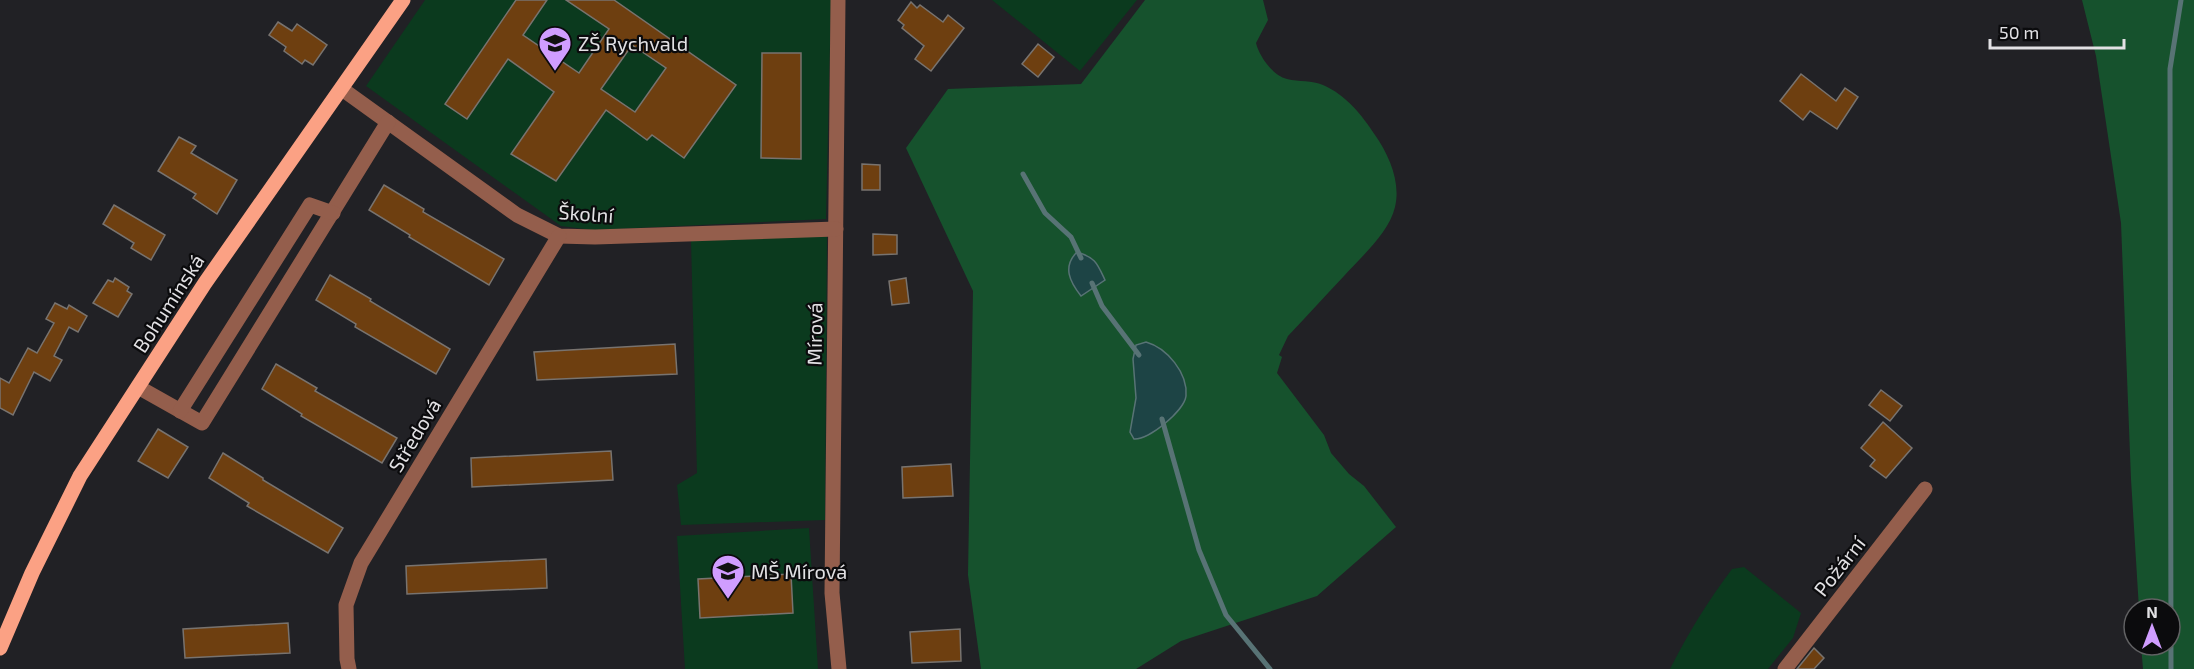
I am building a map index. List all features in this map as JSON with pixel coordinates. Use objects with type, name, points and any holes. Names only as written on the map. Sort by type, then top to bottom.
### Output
[{"type":"main road","name":"Bohumínská","points":[[0,648],[32,573],[80,476],[205,283],[403,0]]},
{"type":"street","name":"Mírová","points":[[838,0],[832,593],[839,669]]},
{"type":"street","name":"Školní","points":[[342,89],[517,214],[559,236],[595,237],[836,229]]},
{"type":"street","points":[[138,387],[202,423],[388,122]]},
{"type":"street","points":[[180,411],[310,205],[333,213]]},
{"type":"street","name":"Středová","points":[[349,669],[346,605],[361,563],[559,236]]},
{"type":"street","name":"Požární","points":[[1785,669],[1925,489]]},
{"type":"green space","points":[[425,0],[831,0],[826,219],[593,230],[561,226],[366,86]]},
{"type":"green space","points":[[992,0],[1137,0],[1080,71]]},
{"type":"green space","points":[[1145,0],[1263,0],[1268,20],[1256,43],[1267,65],[1282,77],[1319,83],[1339,94],[1359,113],[1385,151],[1396,188],[1392,217],[1374,244],[1288,336],[1279,355],[1282,357],[1277,373],[1324,435],[1331,453],[1349,474],[1364,486],[1396,527],[1317,596],[1181,641],[1136,669],[981,669],[968,575],[973,291],[906,148],[948,89],[1081,84]]},
{"type":"green space","points":[[2082,0],[2194,0],[2194,669],[2143,669],[2142,657],[2182,657],[2182,597],[2138,597],[2131,479],[2121,223],[2096,56]]},
{"type":"green space","points":[[827,235],[825,520],[681,525],[677,485],[697,473],[691,241]]},
{"type":"green space","points":[[809,528],[818,669],[685,669],[677,536]]},
{"type":"green space","points":[[1744,567],[1801,613],[1793,638],[1768,669],[1670,669],[1691,630],[1723,581],[1732,569]]},
{"type":"water","points":[[1077,252],[1095,262],[1105,280],[1081,296],[1069,274],[1070,263]]},
{"type":"water","points":[[1146,342],[1161,350],[1175,363],[1184,379],[1186,396],[1179,409],[1165,424],[1148,435],[1134,439],[1130,432],[1136,398],[1133,359],[1136,345]]},
{"type":"building","points":[[516,0],[547,0],[523,35],[579,73],[609,29],[566,0],[614,0],[736,85],[684,158],[652,135],[647,140],[606,110],[556,181],[511,154],[554,92],[508,59],[467,119],[445,104]],"holes":[[[632,45],[666,68],[635,112],[601,89]]]},
{"type":"building","points":[[911,2],[917,8],[920,5],[943,22],[948,15],[964,28],[931,71],[915,59],[924,46],[902,28],[904,25],[898,20]]},
{"type":"building","points":[[278,22],[292,31],[297,24],[327,45],[313,65],[305,60],[302,64],[284,51],[286,47],[269,35]]},
{"type":"building","points":[[1038,44],[1054,57],[1038,77],[1022,64]]},
{"type":"building","points":[[762,53],[801,53],[801,159],[761,158]]},
{"type":"building","points":[[1801,74],[1836,101],[1845,88],[1858,97],[1837,129],[1810,111],[1803,120],[1780,101]]},
{"type":"building","points":[[179,137],[196,146],[191,153],[237,180],[217,214],[193,198],[196,194],[158,171]]},
{"type":"building","points":[[862,164],[880,165],[880,190],[862,190]]},
{"type":"building","points":[[384,185],[424,209],[423,212],[504,259],[489,285],[369,210]]},
{"type":"building","points":[[114,205],[165,235],[151,260],[131,248],[134,243],[103,224]]},
{"type":"building","points":[[873,234],[897,235],[897,254],[873,255]]},
{"type":"building","points":[[330,275],[450,349],[436,374],[355,327],[356,324],[316,300]]},
{"type":"building","points":[[115,278],[129,287],[127,291],[132,294],[118,317],[93,303],[108,280],[113,282]]},
{"type":"building","points":[[906,278],[909,303],[892,305],[889,281]]},
{"type":"building","points":[[55,303],[67,309],[69,305],[87,316],[78,332],[69,327],[54,356],[62,360],[50,381],[34,372],[13,415],[0,408],[0,378],[9,383],[28,348],[37,353],[54,323],[46,319]]},
{"type":"building","points":[[675,344],[677,374],[537,380],[534,352]]},
{"type":"building","points":[[276,364],[317,388],[315,391],[397,438],[382,463],[301,416],[302,414],[262,389]]},
{"type":"building","points":[[1881,390],[1902,406],[1890,421],[1869,405]]},
{"type":"building","points":[[1883,422],[1912,448],[1886,478],[1870,466],[1875,460],[1861,448]]},
{"type":"building","points":[[158,429],[188,447],[168,478],[138,461]]},
{"type":"building","points":[[611,451],[613,480],[472,487],[471,458]]},
{"type":"building","points":[[223,453],[343,528],[328,553],[247,506],[249,503],[209,478]]},
{"type":"building","points":[[951,464],[953,496],[903,498],[902,467]]},
{"type":"building","points":[[546,559],[547,588],[407,594],[406,566]]},
{"type":"building","points":[[791,574],[793,613],[700,618],[698,579]]},
{"type":"building","points":[[288,623],[290,653],[185,658],[183,629]]},
{"type":"building","points":[[960,629],[961,661],[912,663],[910,632]]},
{"type":"building","points":[[1814,648],[1824,658],[1814,669],[1797,669]]},
{"type":"waterway","points":[[2171,669],[2170,69],[2181,0]]},
{"type":"waterway","points":[[1023,174],[1045,213],[1071,237],[1081,258]]},
{"type":"waterway","points":[[1092,283],[1102,306],[1139,355]]},
{"type":"waterway","points":[[1162,419],[1199,550],[1226,615],[1270,669]]},
{"type":"place","name":"ZŠ Rychvald","points":[[555,72]]},
{"type":"place","name":"MŠ Mírová","points":[[728,600]]}]
